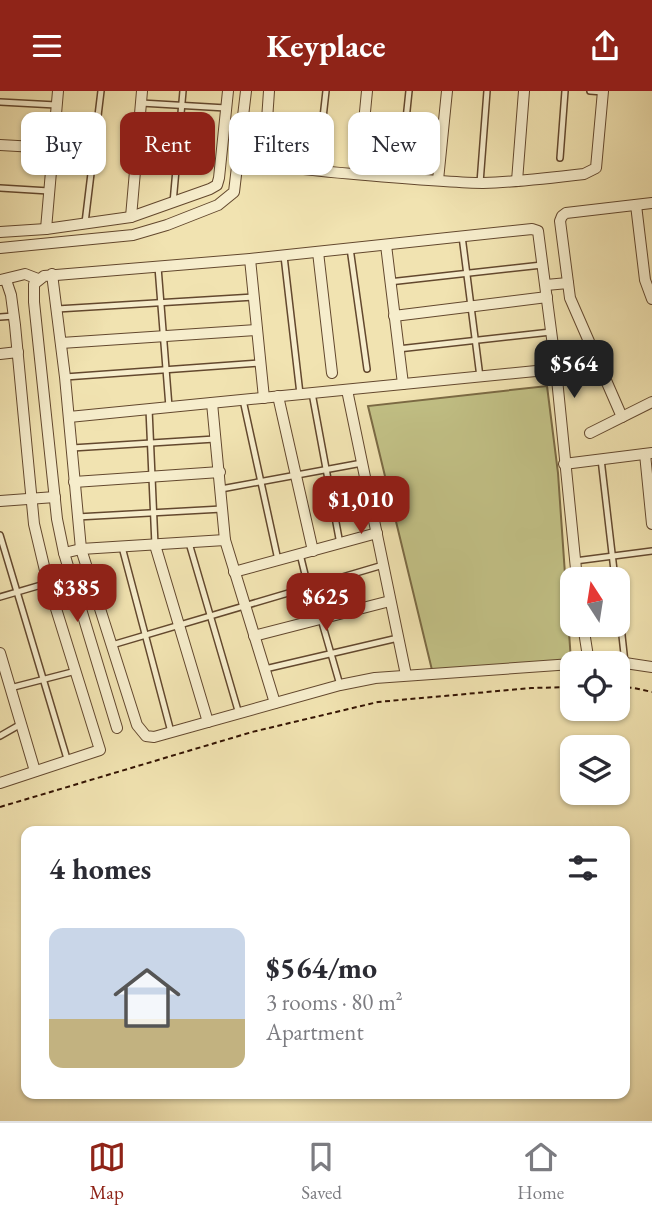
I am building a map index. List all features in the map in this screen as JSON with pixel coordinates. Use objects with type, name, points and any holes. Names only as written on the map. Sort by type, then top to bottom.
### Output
[{"type":"street","points":[[55,112],[58,91]]},
{"type":"street","points":[[131,217],[142,91]]},
{"type":"street","points":[[0,232],[46,229],[131,217],[217,185],[228,91]]},
{"type":"street","points":[[0,248],[133,235],[218,205],[234,192],[246,91]]},
{"type":"street","points":[[268,112],[269,91]]},
{"type":"street","points":[[365,112],[367,91]]},
{"type":"street","points":[[438,180],[447,91]]},
{"type":"street","points":[[517,181],[524,91]]},
{"type":"street","points":[[373,175],[480,183],[584,174],[596,168],[603,91]]},
{"type":"street","points":[[0,145],[21,146]]},
{"type":"street","points":[[46,229],[50,175]]},
{"type":"street","points":[[622,417],[575,309],[568,283],[560,221],[566,213],[652,203]]},
{"type":"street","points":[[636,205],[645,280],[652,299]]},
{"type":"street","points":[[0,783],[100,750],[48,583],[34,524],[14,316],[11,295],[3,280],[25,274],[37,279],[52,274],[284,256],[532,229],[538,231],[556,369],[576,567]]},
{"type":"street","points":[[386,245],[403,384]]},
{"type":"street","points":[[318,252],[332,373]]},
{"type":"street","points":[[250,259],[264,398]]},
{"type":"street","points":[[52,274],[65,377],[81,549],[137,725],[146,736],[153,737],[340,685],[375,678],[560,665]]},
{"type":"street","points":[[37,279],[33,289],[34,302],[55,498],[64,553],[117,728]]},
{"type":"street","points":[[546,285],[568,283]]},
{"type":"street","points":[[394,316],[547,297]]},
{"type":"street","points":[[61,343],[257,330]]},
{"type":"street","points":[[0,354],[18,352]]},
{"type":"street","points":[[69,417],[556,369]]},
{"type":"street","points":[[347,390],[406,675]]},
{"type":"street","points":[[278,396],[313,551]]},
{"type":"street","points":[[590,433],[652,402]]},
{"type":"street","points":[[212,403],[225,540],[275,703]]},
{"type":"street","points":[[565,464],[648,453],[652,524]]},
{"type":"street","points":[[74,482],[219,472]]},
{"type":"street","points":[[0,501],[55,498]]},
{"type":"street","points":[[234,572],[377,533]]},
{"type":"street","points":[[64,553],[81,549],[225,540]]},
{"type":"street","points":[[155,545],[208,722]]},
{"type":"street","points":[[254,636],[390,601]]},
{"type":"street","points":[[0,655],[34,771]]},
{"type":"street","points":[[630,664],[652,667]]},
{"type":"street","points":[[0,694],[10,688]]},
{"type":"lane","points":[[99,112],[101,91]]},
{"type":"lane","points":[[173,203],[183,91]]},
{"type":"lane","points":[[324,112],[326,91]]},
{"type":"lane","points":[[400,177],[409,91]]},
{"type":"lane","points":[[480,183],[487,91]]},
{"type":"lane","points":[[560,159],[565,91]]},
{"type":"lane","points":[[590,91],[603,91]]},
{"type":"lane","points":[[0,102],[56,105]]},
{"type":"lane","points":[[141,103],[226,108]]},
{"type":"lane","points":[[85,224],[92,175]]},
{"type":"lane","points":[[0,188],[49,191]]},
{"type":"lane","points":[[462,236],[480,377]]},
{"type":"lane","points":[[350,248],[367,369]]},
{"type":"lane","points":[[284,256],[300,394]]},
{"type":"lane","points":[[389,282],[544,265]]},
{"type":"lane","points":[[158,266],[169,407]]},
{"type":"lane","points":[[57,309],[254,297]]},
{"type":"lane","points":[[0,317],[14,316]]},
{"type":"lane","points":[[398,349],[551,332]]},
{"type":"lane","points":[[65,377],[261,363]]},
{"type":"lane","points":[[312,393],[340,544]]},
{"type":"lane","points":[[243,400],[278,560]]},
{"type":"lane","points":[[149,409],[155,545]]},
{"type":"lane","points":[[72,449],[217,439]]},
{"type":"lane","points":[[601,459],[614,567]]},
{"type":"lane","points":[[221,489],[362,463]]},
{"type":"lane","points":[[77,517],[222,509]]},
{"type":"lane","points":[[0,535],[68,762]]},
{"type":"lane","points":[[189,543],[239,714]]},
{"type":"lane","points":[[122,547],[171,732]]},
{"type":"lane","points":[[575,561],[652,551]]},
{"type":"lane","points":[[300,554],[308,588],[340,685]]},
{"type":"lane","points":[[112,645],[383,565]]},
{"type":"lane","points":[[0,597],[48,583]]},
{"type":"lane","points":[[265,670],[398,638]]},
{"type":"lane","points":[[10,688],[76,671]]},
{"type":"lane","points":[[0,736],[21,724]]},
{"type":"path","points":[[0,807],[252,732],[378,702],[560,687]]},
{"type":"path","points":[[630,688],[652,692]]},
{"type":"shaded area","points":[[547,386],[558,473],[564,567],[560,567],[560,637],[569,637],[570,651],[560,651],[560,662],[432,670],[368,406]]}]
